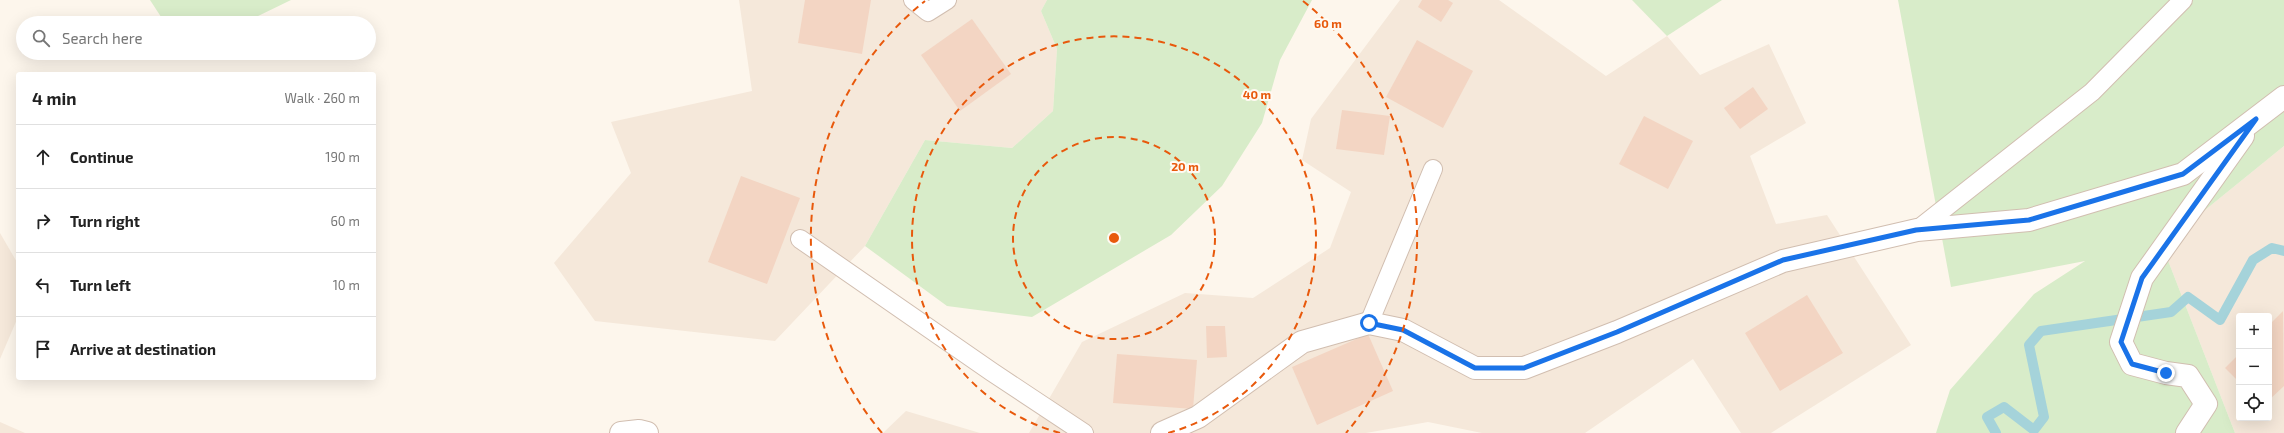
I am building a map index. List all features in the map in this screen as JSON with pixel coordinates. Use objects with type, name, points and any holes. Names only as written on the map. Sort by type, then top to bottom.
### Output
[{"type":"street","points":[[1162,433],[1198,417],[1302,342],[1369,323],[1403,330],[1475,368],[1524,368],[1617,332],[1783,260],[1916,230],[2029,220],[2183,174],[2284,97]]},
{"type":"street","points":[[2188,433],[2206,404],[2188,376],[2166,373],[2132,364],[2121,342],[2142,278],[2256,119]]},
{"type":"street","points":[[621,433],[639,431],[647,433]]},
{"type":"lane","points":[[913,0],[928,12],[947,0]]},
{"type":"lane","points":[[1916,230],[2092,92],[2183,0]]},
{"type":"lane","points":[[1369,323],[1433,169]]},
{"type":"lane","points":[[800,239],[992,372],[1084,433]]},
{"type":"shaded area","points":[[739,0],[1047,0],[1041,11],[1057,49],[1053,111],[1012,148],[925,140],[865,246],[775,341],[595,321],[554,263],[631,173],[611,122],[752,91]]},
{"type":"shaded area","points":[[1400,0],[1499,0],[1606,76],[1667,36],[1700,75],[1769,44],[1806,123],[1750,156],[1776,224],[1827,215],[1911,345],[1771,433],[1741,433],[1693,359],[1585,433],[1482,433],[1428,422],[1366,433],[1029,433],[1082,342],[1185,293],[1253,298],[1330,248],[1351,192],[1302,160],[1311,119]]},
{"type":"shaded area","points":[[2284,146],[2284,433],[2235,433],[2162,245]]},
{"type":"shaded area","points":[[0,233],[16,261],[16,322],[0,359]]},
{"type":"shaded area","points":[[906,411],[980,433],[883,433]]},
{"type":"shaded area","points":[[0,422],[25,433],[0,433]]},
{"type":"green space","points":[[150,0],[291,0],[258,16],[160,16]]},
{"type":"green space","points":[[1047,0],[1312,0],[1280,60],[1262,123],[1222,186],[1171,235],[1032,317],[947,306],[865,246],[925,140],[1012,148],[1053,111],[1057,49],[1041,11]]},
{"type":"green space","points":[[1632,0],[1722,0],[1667,36]]},
{"type":"green space","points":[[1898,0],[2284,0],[2284,146],[2162,245],[2235,433],[1936,433],[1950,390],[2034,294],[2085,261],[1951,287]]},
{"type":"building","points":[[805,0],[871,0],[862,54],[798,43]]},
{"type":"building","points":[[1422,0],[1448,0],[1453,3],[1441,22],[1418,7]]},
{"type":"building","points":[[972,19],[1011,74],[960,111],[921,55]]},
{"type":"building","points":[[1417,40],[1473,71],[1443,128],[1386,97]]},
{"type":"building","points":[[1753,87],[1768,109],[1740,129],[1724,108]]},
{"type":"building","points":[[1342,110],[1390,116],[1384,155],[1336,149]]},
{"type":"building","points":[[1644,116],[1693,141],[1668,189],[1619,164]]},
{"type":"building","points":[[741,176],[800,198],[767,284],[708,262]]},
{"type":"building","points":[[1807,295],[1843,353],[1780,391],[1745,333]]},
{"type":"building","points":[[2283,311],[2284,386],[2272,397],[2272,349],[2272,322]]},
{"type":"building","points":[[1206,326],[1225,326],[1227,357],[1207,358]]},
{"type":"building","points":[[1368,334],[1393,391],[1317,425],[1292,367]]},
{"type":"building","points":[[1117,354],[1197,360],[1193,409],[1113,403]]},
{"type":"building","points":[[2236,357],[2236,379],[2225,368]]},
{"type":"waterway","points":[[1996,433],[1987,417],[2004,407],[2034,430],[2044,417],[2029,345],[2041,331],[2171,312],[2188,297],[2220,320],[2253,260],[2272,248],[2284,251]]},
{"type":"route","points":[[1369,323],[1403,330],[1475,368],[1524,368],[1617,332],[1783,260],[1916,230],[2029,220],[2183,174],[2256,119],[2142,278],[2121,342],[2132,364],[2166,373]]}]
